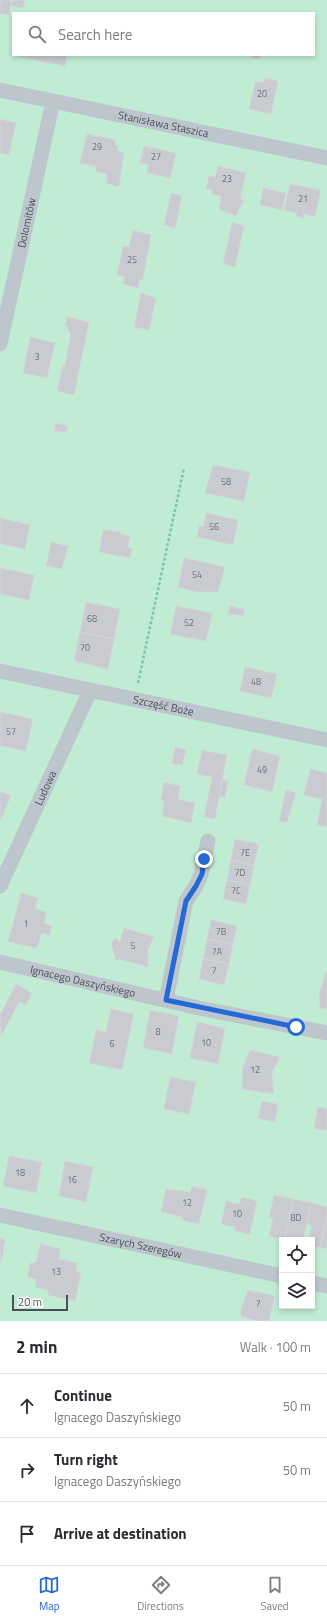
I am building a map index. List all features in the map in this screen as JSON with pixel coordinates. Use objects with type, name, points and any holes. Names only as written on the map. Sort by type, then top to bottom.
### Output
[{"type":"street","name":"Stanisława Staszica","points":[[0,90],[327,158]]},
{"type":"street","name":"Dolomitów","points":[[0,344],[53,101]]},
{"type":"street","name":"Szczęść Boże","points":[[0,671],[327,740]]},
{"type":"street","name":"Ludowa","points":[[0,886],[90,691]]},
{"type":"street","points":[[166,1000],[186,901],[202,874],[208,841]]},
{"type":"street","name":"Ignacego Daszyńskiego","points":[[0,962],[166,1000],[327,1033]]},
{"type":"street","name":"Szarych Szeregów","points":[[0,1215],[279,1275]]},
{"type":"street","points":[[315,1284],[327,1286]]},
{"type":"path","points":[[134,700],[184,468]]},
{"type":"green space","points":[[0,0],[327,0],[327,1321],[0,1321]]},
{"type":"building","points":[[0,0],[12,0],[9,15],[0,13]]},
{"type":"building","points":[[12,0],[25,0],[23,8],[11,6]]},
{"type":"building","points":[[16,56],[67,56],[65,66]]},
{"type":"building","points":[[252,56],[261,56],[260,59],[252,58]]},
{"type":"building","points":[[265,78],[278,81],[271,114],[249,109],[255,82],[264,82]]},
{"type":"building","points":[[0,119],[16,123],[9,155],[0,153]]},
{"type":"building","points":[[87,134],[115,140],[115,145],[118,146],[118,151],[124,153],[119,187],[106,183],[107,174],[96,172],[96,166],[80,163]]},
{"type":"building","points":[[144,146],[176,153],[170,178],[147,173],[148,164],[140,163]]},
{"type":"building","points":[[218,166],[246,173],[240,199],[244,200],[236,216],[219,209],[221,196],[212,194],[212,190],[206,189],[209,176],[215,177]]},
{"type":"building","points":[[290,184],[321,190],[315,217],[304,214],[303,218],[296,216],[296,213],[284,210]]},
{"type":"building","points":[[263,188],[286,193],[282,210],[260,205]]},
{"type":"building","points":[[171,193],[182,196],[175,228],[164,225]]},
{"type":"building","points":[[232,222],[244,226],[235,267],[223,264]]},
{"type":"building","points":[[133,230],[151,235],[143,279],[140,280],[138,288],[123,284],[124,276],[117,275],[123,246],[129,246]]},
{"type":"building","points":[[141,293],[156,298],[149,330],[134,327]]},
{"type":"building","points":[[67,317],[89,322],[74,395],[57,391],[63,366],[65,366],[71,332],[68,331],[68,327],[65,326]]},
{"type":"building","points":[[30,337],[55,343],[47,378],[23,373]]},
{"type":"building","points":[[56,423],[68,426],[66,432],[54,431]]},
{"type":"building","points":[[213,465],[250,472],[244,501],[205,493]]},
{"type":"building","points":[[206,513],[238,520],[233,545],[197,537],[199,526],[203,527]]},
{"type":"building","points":[[0,518],[30,525],[25,549],[0,544]]},
{"type":"building","points":[[103,530],[120,532],[121,534],[130,536],[128,547],[132,548],[130,558],[99,552]]},
{"type":"building","points":[[51,542],[68,546],[62,569],[46,566]]},
{"type":"building","points":[[184,558],[225,567],[218,592],[197,592],[178,587]]},
{"type":"building","points":[[0,568],[34,575],[29,600],[0,594]]},
{"type":"building","points":[[86,602],[120,609],[114,639],[80,632]]},
{"type":"building","points":[[176,606],[212,613],[206,641],[170,634]]},
{"type":"building","points":[[230,606],[245,610],[243,616],[228,614]]},
{"type":"building","points":[[80,632],[114,639],[108,669],[74,661]]},
{"type":"building","points":[[245,667],[277,674],[271,698],[240,691]]},
{"type":"building","points":[[0,712],[33,719],[26,751],[0,746]]},
{"type":"building","points":[[175,747],[186,750],[182,765],[172,764]]},
{"type":"building","points":[[252,749],[280,756],[272,792],[244,785]]},
{"type":"building","points":[[202,750],[227,755],[215,819],[204,817],[212,777],[197,774]]},
{"type":"building","points":[[310,769],[327,773],[327,827],[317,825],[322,799],[304,795]]},
{"type":"building","points":[[222,780],[228,781],[225,797],[219,796]]},
{"type":"building","points":[[164,782],[180,786],[178,799],[195,803],[191,823],[162,816],[164,801],[161,800]]},
{"type":"building","points":[[286,790],[296,793],[287,822],[279,821]]},
{"type":"building","points":[[0,791],[11,796],[1,819],[0,819]]},
{"type":"building","points":[[235,839],[259,844],[254,865],[231,860]]},
{"type":"building","points":[[231,860],[254,865],[250,885],[227,880]]},
{"type":"building","points":[[227,880],[250,885],[246,904],[223,899]]},
{"type":"building","points":[[21,893],[38,898],[35,909],[46,912],[44,923],[52,926],[50,935],[42,933],[37,948],[8,942]]},
{"type":"building","points":[[211,920],[237,926],[233,944],[207,939]]},
{"type":"building","points":[[124,928],[154,937],[148,949],[148,967],[119,959],[116,961],[111,943],[115,938],[120,942]]},
{"type":"building","points":[[207,939],[233,944],[229,964],[203,959]]},
{"type":"building","points":[[203,959],[229,964],[224,985],[199,979]]},
{"type":"building","points":[[326,971],[327,1009],[320,1008],[319,994]]},
{"type":"building","points":[[16,984],[32,993],[26,1005],[19,1002],[1,1037],[0,1015]]},
{"type":"building","points":[[111,1009],[134,1014],[122,1070],[89,1063],[96,1030],[106,1032]]},
{"type":"building","points":[[150,1010],[179,1016],[172,1054],[143,1048]]},
{"type":"building","points":[[197,1022],[225,1028],[218,1064],[190,1058]]},
{"type":"building","points":[[250,1050],[280,1057],[272,1072],[274,1094],[242,1089],[243,1067]]},
{"type":"building","points":[[170,1077],[196,1082],[189,1114],[164,1109]]},
{"type":"building","points":[[262,1101],[278,1104],[275,1122],[258,1118]]},
{"type":"building","points":[[318,1107],[327,1109],[327,1131],[314,1128]]},
{"type":"building","points":[[9,1156],[42,1162],[36,1193],[3,1186]]},
{"type":"building","points":[[65,1161],[93,1167],[86,1202],[59,1196]]},
{"type":"building","points":[[192,1186],[207,1190],[199,1224],[182,1220],[182,1217],[161,1212],[166,1189],[190,1192]]},
{"type":"building","points":[[274,1195],[293,1199],[285,1237],[279,1237],[279,1239],[269,1236],[273,1218],[269,1217]]},
{"type":"building","points":[[242,1197],[257,1201],[250,1234],[235,1231],[235,1227],[221,1224],[226,1201],[239,1204]]},
{"type":"building","points":[[293,1199],[311,1203],[304,1237],[285,1237]]},
{"type":"building","points":[[311,1203],[327,1207],[327,1217],[320,1247],[315,1246],[315,1237],[310,1237],[312,1225],[307,1224]]},
{"type":"building","points":[[327,1217],[327,1249],[320,1247]]},
{"type":"building","points":[[0,1238],[5,1240],[1,1263],[0,1263]]},
{"type":"building","points":[[40,1244],[60,1249],[59,1259],[77,1263],[76,1271],[81,1273],[75,1301],[48,1295],[48,1290],[35,1287],[36,1279],[27,1277],[30,1263],[36,1263]]},
{"type":"building","points":[[248,1290],[275,1296],[269,1321],[258,1321],[242,1317],[240,1312]]},
{"type":"route","points":[[204,859],[202,874],[186,901],[166,1000],[296,1027]]}]
